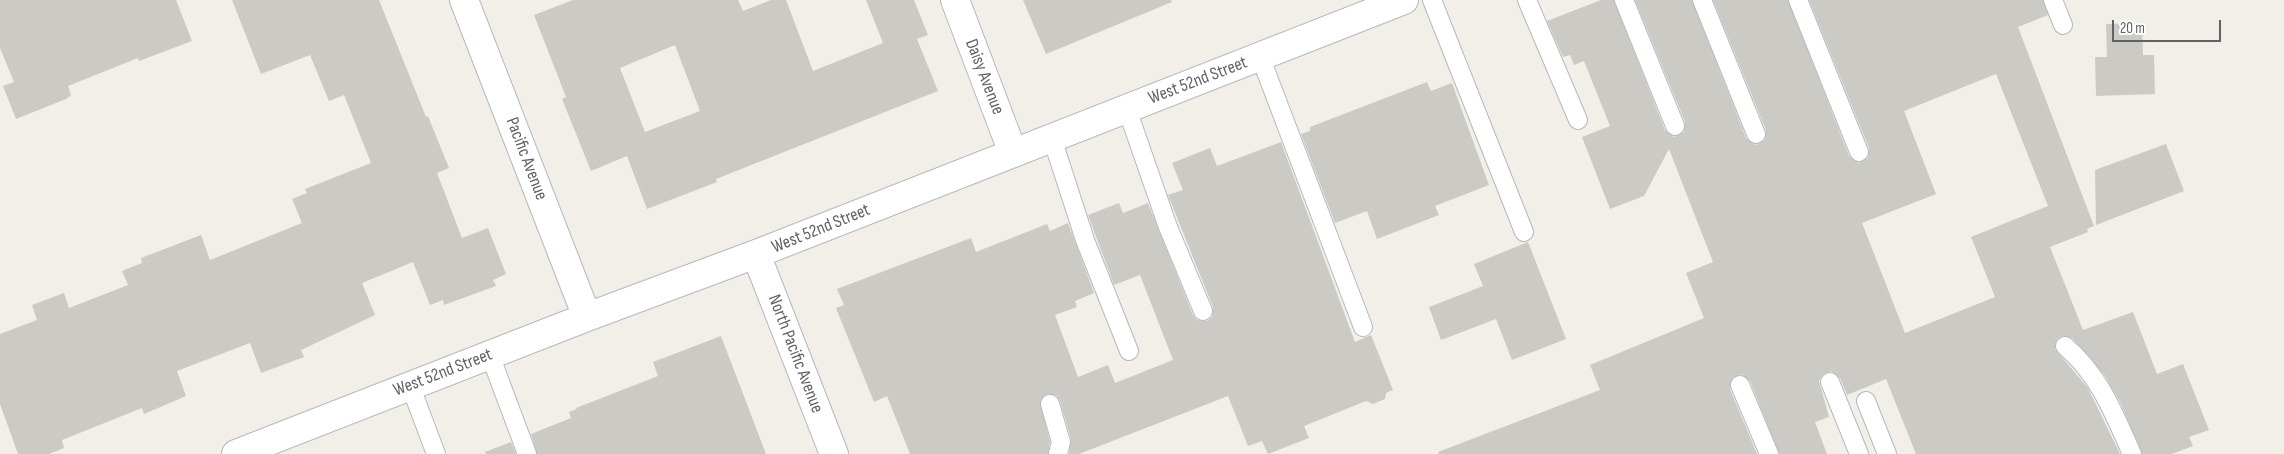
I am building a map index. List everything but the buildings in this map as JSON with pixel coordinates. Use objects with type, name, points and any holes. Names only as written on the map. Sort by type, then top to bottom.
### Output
[{"type":"street","name":"Pacific Avenue","points":[[464,0],[587,317]]},
{"type":"street","name":"Daisy Avenue","points":[[955,0],[1013,153]]},
{"type":"street","name":"West 52nd Street","points":[[236,454],[410,385],[756,254],[1404,0]]},
{"type":"street","name":"North Pacific Avenue","points":[[756,254],[834,454]]},
{"type":"lane","points":[[1432,0],[1524,232]]},
{"type":"lane","points":[[1527,0],[1578,120]]},
{"type":"lane","points":[[1624,0],[1675,126]]},
{"type":"lane","points":[[1702,0],[1756,134]]},
{"type":"lane","points":[[1798,0],[1859,152]]},
{"type":"lane","points":[[2053,0],[2063,25]]},
{"type":"lane","points":[[1260,56],[1364,328]]},
{"type":"lane","points":[[1127,109],[1168,227],[1203,311]]},
{"type":"lane","points":[[1052,138],[1085,240],[1129,352]]},
{"type":"lane","points":[[2064,346],[2081,360],[2105,393],[2132,454]]},
{"type":"lane","points":[[490,355],[527,454]]},
{"type":"lane","points":[[1830,382],[1859,454]]},
{"type":"lane","points":[[410,385],[436,454]]},
{"type":"lane","points":[[1740,385],[1769,454]]},
{"type":"lane","points":[[1866,400],[1888,454]]},
{"type":"lane","points":[[1050,404],[1061,442],[1058,454]]}]
